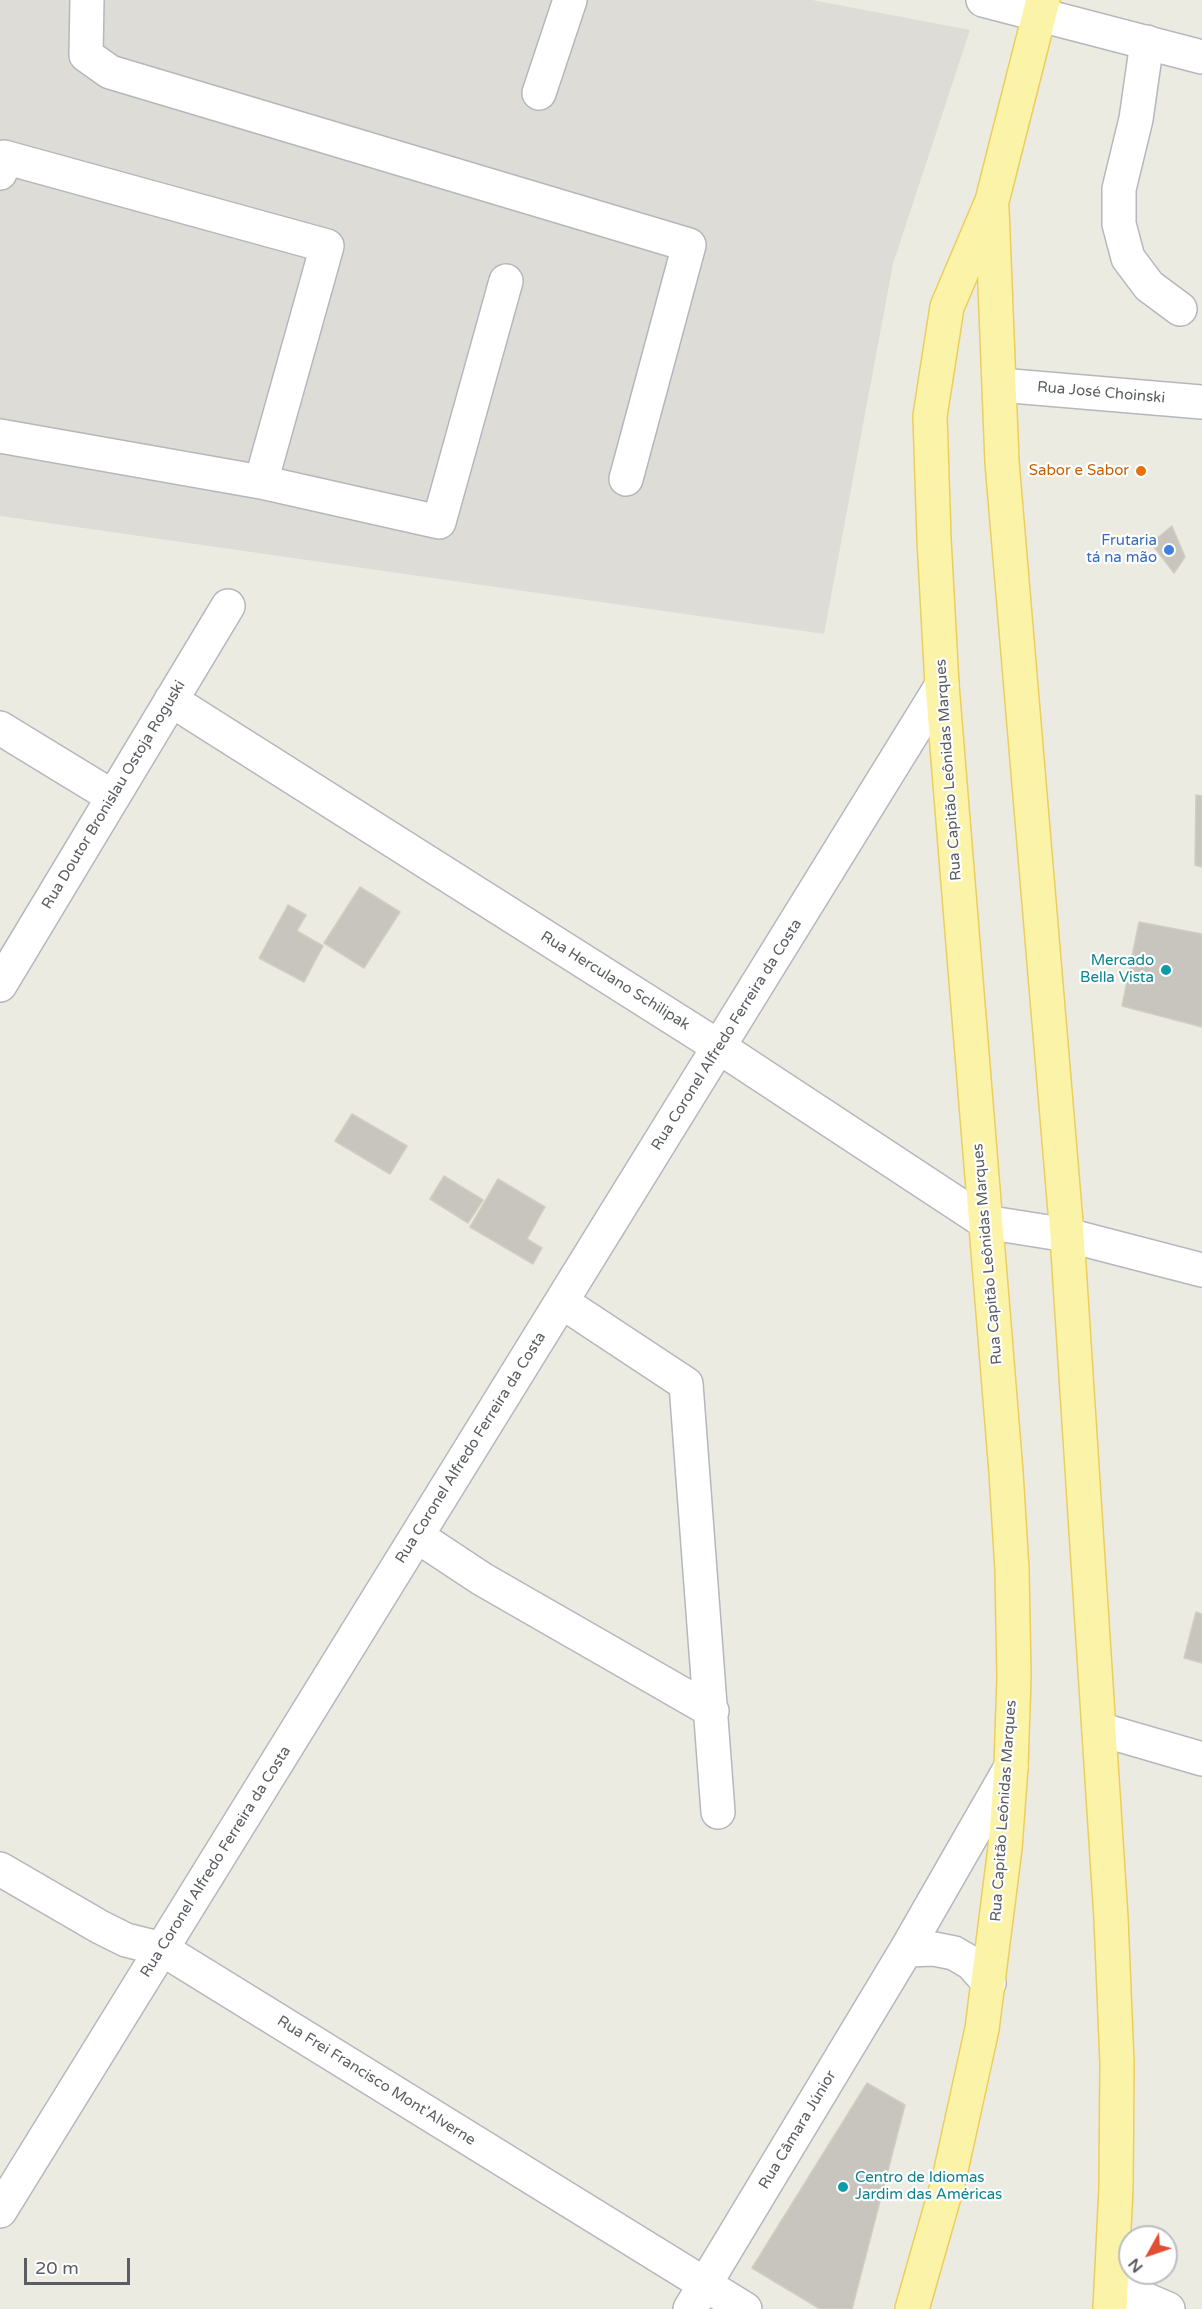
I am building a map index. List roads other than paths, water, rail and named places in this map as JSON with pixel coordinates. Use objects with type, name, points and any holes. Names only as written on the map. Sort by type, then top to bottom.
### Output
[{"type":"main road","name":"Rua Capitão Leônidas Marques","points":[[912,2309],[946,2189],[967,2102],[988,1983],[1005,1848],[1014,1677],[1012,1570],[1006,1472],[942,685],[930,416],[947,307],[992,201],[1041,8]]},
{"type":"main road","name":"Rua Capitão Leônidas Marques","points":[[992,201],[1002,462],[1067,1235],[1100,1729],[1118,2063],[1111,2297]]},
{"type":"street","points":[[87,0],[86,55],[110,72],[689,245],[626,479]]},
{"type":"street","points":[[538,93],[570,0]]},
{"type":"street","points":[[983,0],[1041,8],[1202,57]]},
{"type":"street","points":[[1147,42],[1136,119],[1119,189],[1119,224],[1128,258],[1149,286],[1180,309]]},
{"type":"street","points":[[0,173],[4,157],[327,246],[261,482]]},
{"type":"street","points":[[0,436],[261,482],[439,522],[506,281]]},
{"type":"street","name":"Rua José Choinski","points":[[1000,385],[1202,402]]},
{"type":"street","name":"Rua Doutor Bronislau Ostoja Roguski","points":[[0,985],[228,606]]},
{"type":"street","name":"Rua Coronel Alfredo Ferreira da Costa","points":[[0,2211],[942,685]]},
{"type":"street","name":"Rua Herculano Schilipak","points":[[171,700],[719,1047],[985,1222],[1067,1235],[1202,1270]]},
{"type":"street","points":[[0,728],[113,797]]},
{"type":"street","points":[[562,1302],[686,1384],[718,1812]]},
{"type":"street","points":[[417,1536],[482,1579],[712,1711]]},
{"type":"street","points":[[1100,1729],[1202,1760]]},
{"type":"street","name":"Rua Câmara Júnior","points":[[697,2296],[906,1950],[1011,1767]]},
{"type":"street","name":"Rua Frei Francisco Mont'Alverne","points":[[0,1869],[126,1940],[162,1949],[697,2296],[745,2309]]},
{"type":"street","points":[[906,1950],[934,1948],[954,1953],[971,1964],[988,1983]]},
{"type":"street","points":[[1111,2297],[1168,2309]]},
{"type":"place","name":"Sabor e Sabor","points":[[1141,471]]},
{"type":"place","name":"Frutaria tá na mão","points":[[1169,550]]},
{"type":"place","name":"Mercado Bella Vista","points":[[1166,970]]},
{"type":"place","name":"Centro de Idiomas Jardim das Américas","points":[[843,2187]]}]
